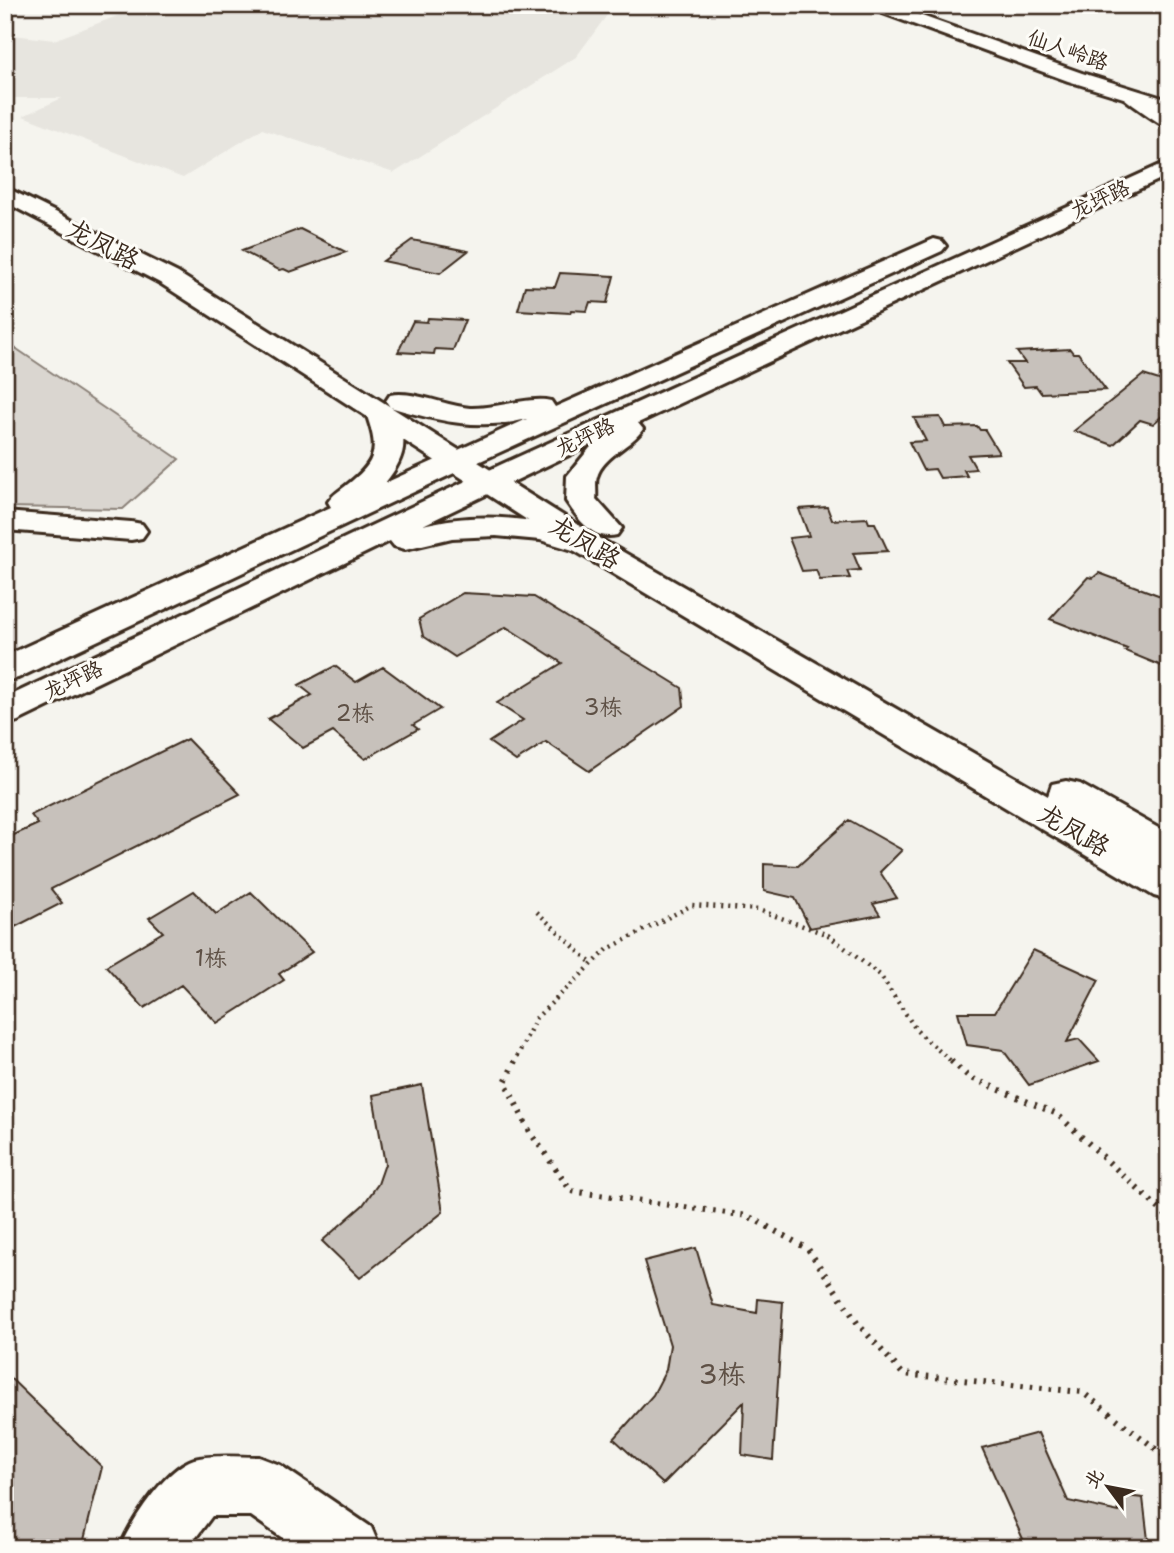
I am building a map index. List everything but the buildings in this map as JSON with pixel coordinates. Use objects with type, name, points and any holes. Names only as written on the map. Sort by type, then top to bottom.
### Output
[{"type":"main road","name":"仙人岭路","points":[[875,5],[1132,96],[1169,106]]},
{"type":"main road","name":"仙人岭路","points":[[904,5],[1169,95]]},
{"type":"main road","points":[[1132,96],[1153,107],[1169,123],[1162,142]]},
{"type":"main road","name":"龙坪路","points":[[991,220],[1162,142]]},
{"type":"main road","name":"龙坪路","points":[[5,713],[499,477],[1169,167]]},
{"type":"main road","name":"龙凤路","points":[[5,178],[195,269],[390,407],[596,536],[1169,861]]},
{"type":"main road","name":"龙凤路","points":[[5,194],[169,278],[390,407]]},
{"type":"main road","name":"龙坪路","points":[[5,670],[954,237]]},
{"type":"main road","points":[[286,540],[365,488],[385,462],[391,442],[390,407],[482,418],[514,414],[638,380]]},
{"type":"main road","points":[[596,536],[581,501],[582,476],[598,455],[673,396]]},
{"type":"main road","points":[[5,521],[131,531]]},
{"type":"main road","points":[[325,560],[445,528],[489,525],[596,536]]},
{"type":"main road","points":[[150,1548],[198,1487],[259,1486],[350,1548]]},
{"type":"path","points":[[1169,1219],[1057,1114],[969,1077],[918,1031],[880,975],[828,935],[759,911],[692,905],[608,949],[537,1018],[505,1082],[530,1132],[571,1191],[748,1216],[808,1249],[858,1324],[903,1374],[1082,1392],[1169,1459]]},
{"type":"path","points":[[537,912],[592,964]]},
{"type":"shaded area","points":[[146,5],[613,7],[576,57],[394,173],[262,129],[183,178],[23,116],[62,98],[5,98],[5,34],[54,40]]},
{"type":"shaded area","points":[[5,341],[179,459],[123,509],[5,507]]}]
